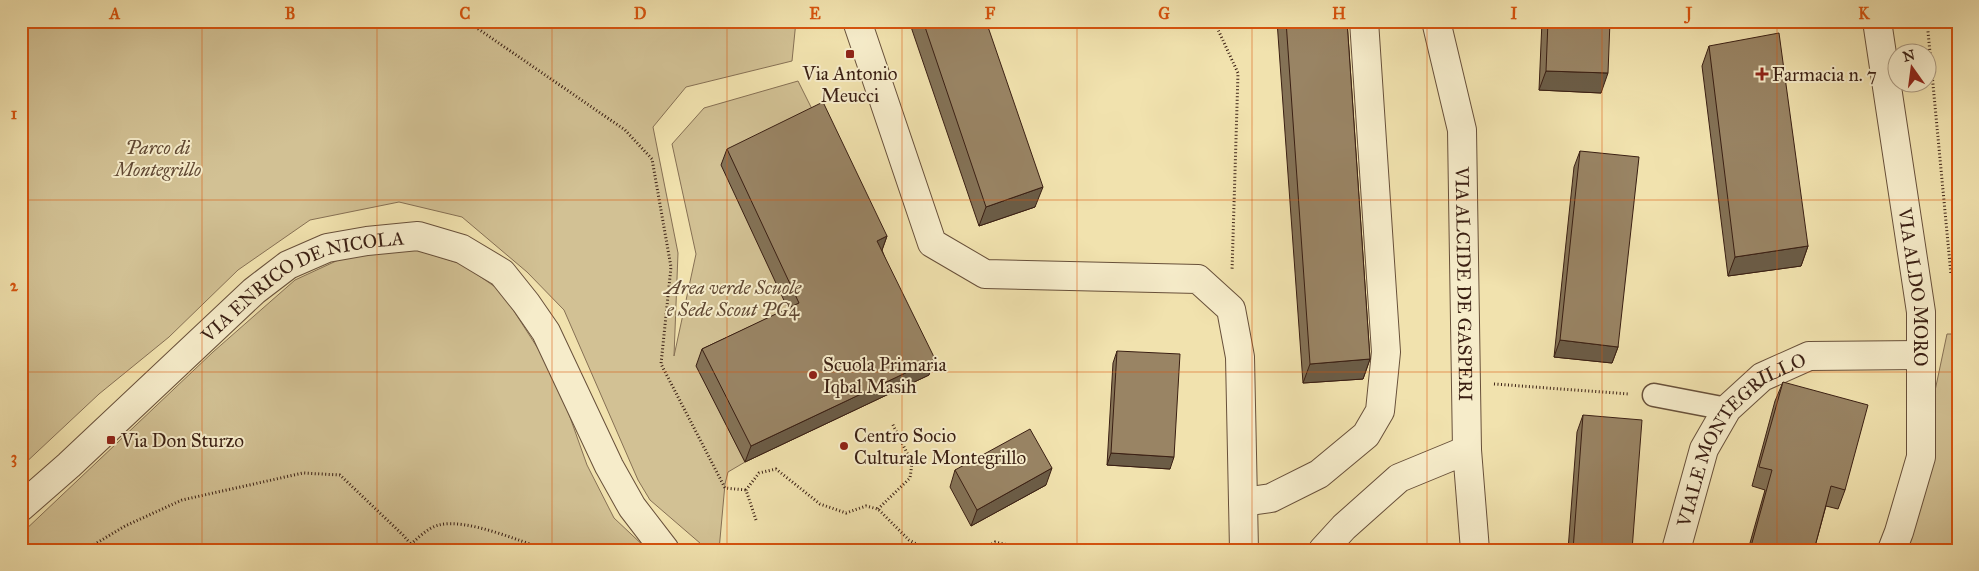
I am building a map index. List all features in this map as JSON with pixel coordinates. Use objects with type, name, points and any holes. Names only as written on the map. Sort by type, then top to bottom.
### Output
[{"type":"street","points":[[856,21],[932,243],[985,274],[1198,279],[1231,309],[1240,357],[1244,550]]},
{"type":"street","points":[[1243,502],[1271,498],[1319,474],[1366,435],[1380,411],[1386,352],[1364,21]]},
{"type":"street","name":"VIA ALCIDE DE GASPERI","points":[[1436,21],[1462,130],[1467,450],[1475,550]]},
{"type":"street","name":"VIA ALDO MORO","points":[[1877,21],[1921,312],[1921,457],[1892,550]]},
{"type":"street","name":"VIA ENRICO DE NICOLA","points":[[21,507],[254,291],[288,265],[327,248],[367,241],[418,236],[462,249],[502,273],[526,303],[546,332],[609,466],[632,507],[665,550]]},
{"type":"street","name":"VIALE MONTEGRILLO","points":[[1676,550],[1704,449],[1727,409],[1762,377],[1809,356],[1920,355]]},
{"type":"street","points":[[1654,396],[1727,409]]},
{"type":"street","points":[[1323,550],[1344,527],[1399,478],[1467,450]]},
{"type":"path","points":[[388,21],[474,26],[625,130],[652,159],[671,267],[661,364],[725,488],[746,490]]},
{"type":"path","points":[[1214,21],[1238,74],[1231,309]]},
{"type":"path","points":[[1927,21],[1951,276],[1958,275]]},
{"type":"path","points":[[1466,382],[1654,396]]},
{"type":"path","points":[[878,509],[910,478],[912,463],[892,423]]},
{"type":"path","points":[[746,490],[759,473],[776,469],[820,504],[846,513],[866,506],[878,509],[909,540],[928,550]]},
{"type":"path","points":[[85,550],[125,526],[182,500],[303,473],[340,475],[416,550]]},
{"type":"path","points":[[746,490],[756,520]]},
{"type":"path","points":[[410,544],[438,525],[457,523],[547,550]]},
{"type":"path","points":[[983,550],[995,542],[1032,550]]},
{"type":"green space","name":"Parco di Montegrillo","points":[[21,21],[796,21],[792,61],[686,87],[653,127],[678,253],[674,356],[696,254],[672,144],[704,108],[798,81],[817,119],[793,320],[697,366],[745,462],[728,472],[725,484],[719,550],[708,550],[650,500],[638,480],[564,310],[527,272],[462,217],[399,202],[310,220],[238,270],[169,337],[99,394],[21,467]]},
{"type":"green space","points":[[410,248],[462,264],[501,291],[555,375],[587,465],[614,518],[648,550],[21,550],[21,534],[213,352],[295,280],[347,256]]},
{"type":"green space","points":[[1947,334],[1958,334],[1958,550],[1892,550],[1921,457]]},
{"type":"building","points":[[923,21],[986,21],[1043,187],[986,207]]},
{"type":"building","points":[[1286,21],[1347,21],[1370,359],[1310,364]]},
{"type":"building","points":[[1548,21],[1610,21],[1608,73],[1546,71]]},
{"type":"building","points":[[1779,33],[1808,246],[1735,257],[1709,46]]},
{"type":"building","points":[[823,102],[887,236],[877,241],[935,359],[751,446],[702,349],[799,303],[727,149]]},
{"type":"building","points":[[1580,151],[1639,157],[1618,347],[1560,340]]},
{"type":"building","points":[[1117,351],[1180,354],[1174,457],[1111,453]]},
{"type":"building","points":[[1783,382],[1868,405],[1845,490],[1831,486],[1814,550],[1750,550],[1772,470],[1759,467]]},
{"type":"building","points":[[1583,415],[1642,420],[1632,550],[1573,550]]},
{"type":"building","points":[[1030,429],[1052,468],[977,510],[955,470]]},
{"type":"place","name":"Via Antonio Meucci","points":[[850,54]]},
{"type":"place","name":"Farmacia n. 7","points":[[1762,74]]},
{"type":"place","name":"Scuola Primaria Iqbal Masih","points":[[813,375]]},
{"type":"place","name":"Via Don Sturzo","points":[[111,440]]},
{"type":"place","name":"Centro Socio Culturale Montegrillo","points":[[844,446]]},
{"type":"park label","name":"Area verde Scuole e Sede Scout PG4","points":[[733,298]]}]
